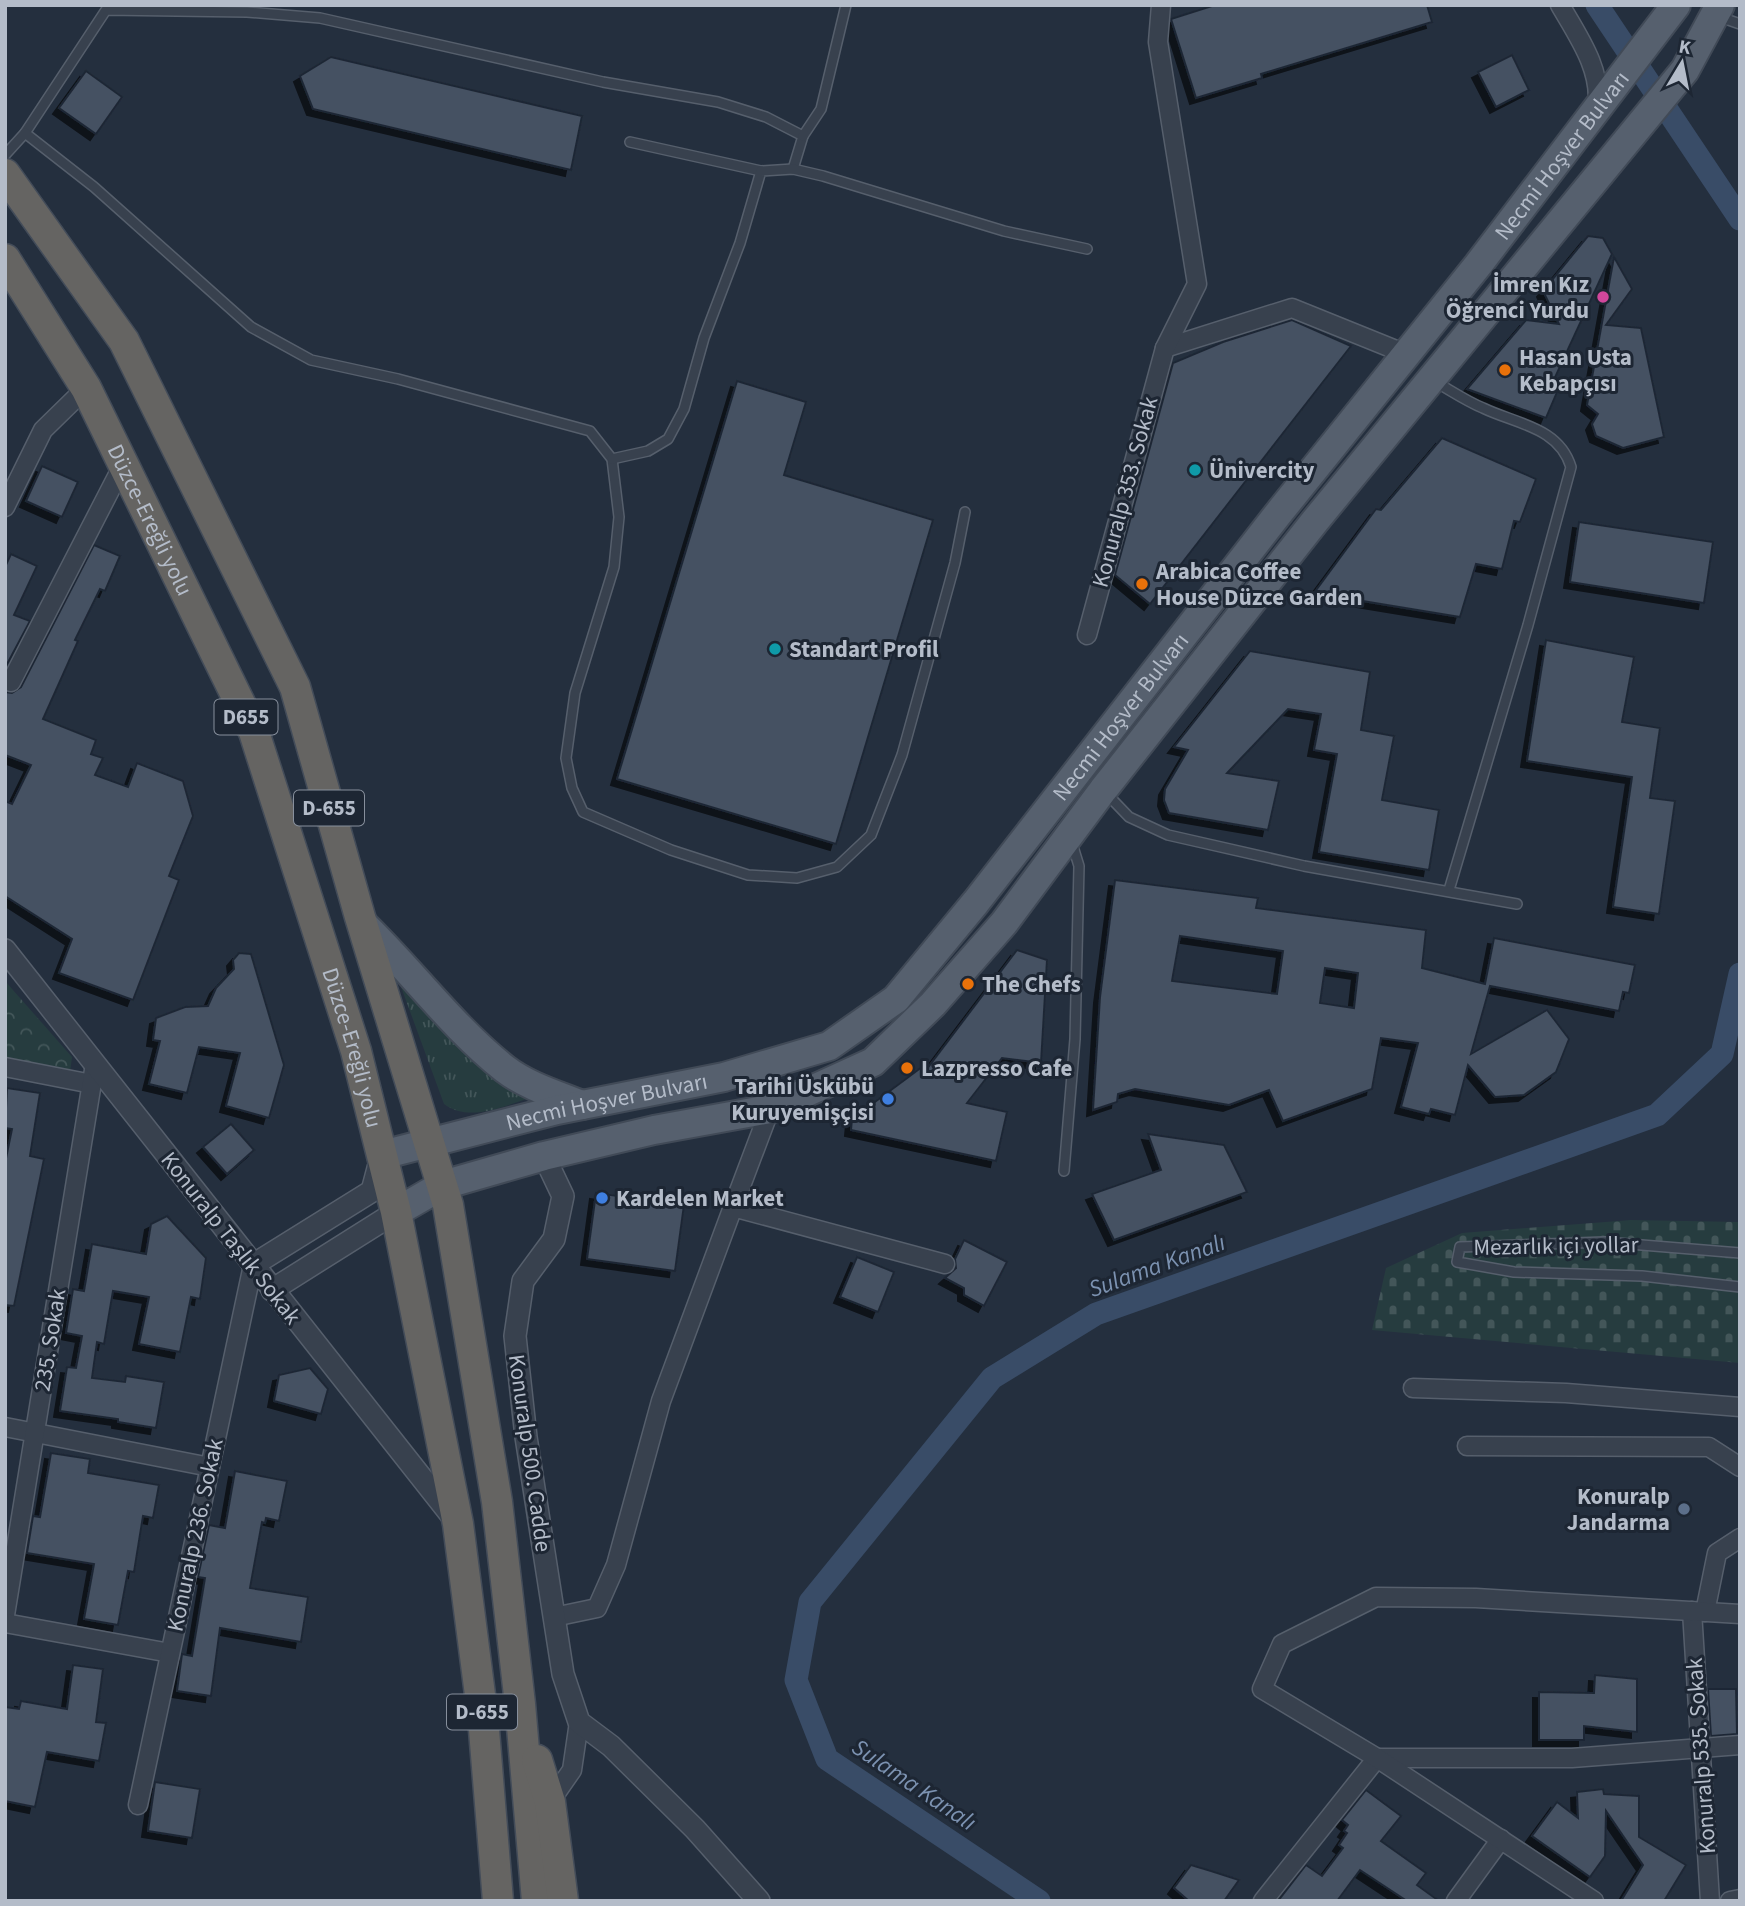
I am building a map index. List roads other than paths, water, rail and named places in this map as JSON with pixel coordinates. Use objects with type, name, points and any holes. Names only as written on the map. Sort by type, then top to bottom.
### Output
[{"type":"highway","name":"Düzce-Ereğli yolu","points":[[5,174],[124,341],[295,687],[362,923],[443,1185],[497,1502],[520,1704]]},
{"type":"highway","name":"Düzce-Ereğli yolu","points":[[5,259],[86,388],[254,732],[356,1051],[396,1212],[458,1524],[483,1718],[498,1901]]},
{"type":"highway","points":[[520,1704],[550,1802],[563,1901]]},
{"type":"highway","points":[[520,1704],[537,1901]]},
{"type":"main road","name":"Necmi Hoşver Bulvarı","points":[[382,1155],[430,1140],[582,1105],[724,1077],[830,1046],[896,999],[985,892],[1620,83],[1676,5]]},
{"type":"main road","name":"Necmi Hoşver Bulvarı","points":[[396,1212],[443,1185],[544,1156],[653,1130],[770,1109],[873,1062],[933,1004],[1004,923],[1103,790],[1315,521],[1640,126],[1725,15]]},
{"type":"main road","points":[[362,923],[396,957],[435,1003],[506,1070],[542,1089],[582,1105]]},
{"type":"street","name":"Konuralp 353. Sokak","points":[[1087,635],[1165,348],[1197,284],[1158,42],[1161,5]]},
{"type":"street","points":[[1560,5],[1588,53],[1598,99],[1595,114]]},
{"type":"street","points":[[1165,348],[1292,308],[1406,354]]},
{"type":"street","points":[[5,507],[43,430],[86,388]]},
{"type":"street","points":[[11,682],[123,465]]},
{"type":"street","name":"Konuralp Taşlık Sokak","points":[[5,950],[93,1074],[253,1265],[458,1524]]},
{"type":"street","points":[[5,1067],[93,1074]]},
{"type":"street","name":"235. Sokak","points":[[5,1615],[93,1074]]},
{"type":"street","points":[[554,1617],[597,1608],[616,1564],[661,1401],[770,1109]]},
{"type":"street","points":[[253,1265],[372,1191],[382,1155]]},
{"type":"street","name":"Konuralp 500. Cadde","points":[[544,1156],[563,1196],[554,1238],[523,1281],[515,1336],[526,1437],[563,1674],[579,1722]]},
{"type":"street","points":[[733,1207],[945,1265]]},
{"type":"street","points":[[272,1290],[396,1212]]},
{"type":"street","name":"Konuralp 236. Sokak","points":[[138,1805],[253,1265]]},
{"type":"street","points":[[1412,1388],[1566,1393],[1740,1407]]},
{"type":"street","points":[[5,1427],[210,1467]]},
{"type":"street","points":[[1467,1446],[1709,1447],[1740,1466]]},
{"type":"street","name":"Konuralp 535. Sokak","points":[[1710,1901],[1701,1749],[1699,1612],[1717,1553],[1740,1538]]},
{"type":"street","points":[[1594,1901],[1377,1758],[1262,1689],[1282,1644],[1376,1597],[1476,1598],[1740,1614]]},
{"type":"street","points":[[5,1623],[170,1653]]},
{"type":"street","points":[[531,1829],[572,1770],[579,1722],[611,1746],[695,1829],[759,1901]]},
{"type":"street","points":[[1377,1758],[1572,1758],[1740,1745]]},
{"type":"street","points":[[1263,1901],[1377,1758]]},
{"type":"street","points":[[1456,1901],[1501,1839]]},
{"type":"street","points":[[1730,1901],[1740,1899]]},
{"type":"lane","points":[[793,169],[803,136],[821,110],[846,5]]},
{"type":"lane","points":[[5,155],[25,133],[106,8],[247,12],[320,18],[603,82],[718,102],[766,117],[803,136]]},
{"type":"lane","points":[[25,133],[94,187],[251,327],[311,360],[398,379],[590,431],[612,459],[619,517],[614,567],[575,693],[566,758],[572,788],[583,812],[671,850],[748,875],[797,878],[837,867],[872,835],[902,755],[955,563],[965,512]]},
{"type":"lane","points":[[630,142],[761,171],[793,169],[1004,230],[1087,249]]},
{"type":"lane","points":[[612,459],[648,451],[668,439],[684,409],[704,338],[740,243],[761,171]]},
{"type":"lane","points":[[1432,379],[1482,408],[1546,434],[1566,451],[1571,467],[1528,625],[1450,890]]},
{"type":"lane","points":[[1103,790],[1129,817],[1168,835],[1304,866],[1517,904]]},
{"type":"lane","points":[[1064,1171],[1075,1039],[1079,866],[1070,835]]},
{"type":"lane","name":"Mezarlık içi yollar","points":[[1740,1253],[1605,1242],[1460,1247],[1457,1262],[1514,1272],[1642,1276],[1740,1287]]},
{"type":"waterway","name":"Sulama Kanalı","points":[[1597,5],[1740,219]]},
{"type":"waterway","name":"Sulama Kanalı","points":[[1039,1901],[827,1759],[796,1680],[810,1602],[992,1378],[1096,1314],[1657,1115],[1722,1054],[1740,974]]},
{"type":"place","name":"İmren Kız Öğrenci Yurdu","points":[[1603,297]]},
{"type":"place","name":"Hasan Usta Kebapçısı","points":[[1505,370]]},
{"type":"place","name":"Ünivercity","points":[[1195,470]]},
{"type":"place","name":"Arabica Coffee House Düzce Garden","points":[[1142,584]]},
{"type":"place","name":"Standart Profil","points":[[775,649]]},
{"type":"place","name":"The Chefs","points":[[968,984]]},
{"type":"place","name":"Lazpresso Cafe","points":[[907,1068]]},
{"type":"place","name":"Tarihi Üskübü Kuruyemişçisi","points":[[888,1099]]},
{"type":"place","name":"Kardelen Market","points":[[602,1198]]},
{"type":"place","name":"Konuralp Jandarma","points":[[1684,1509]]}]
